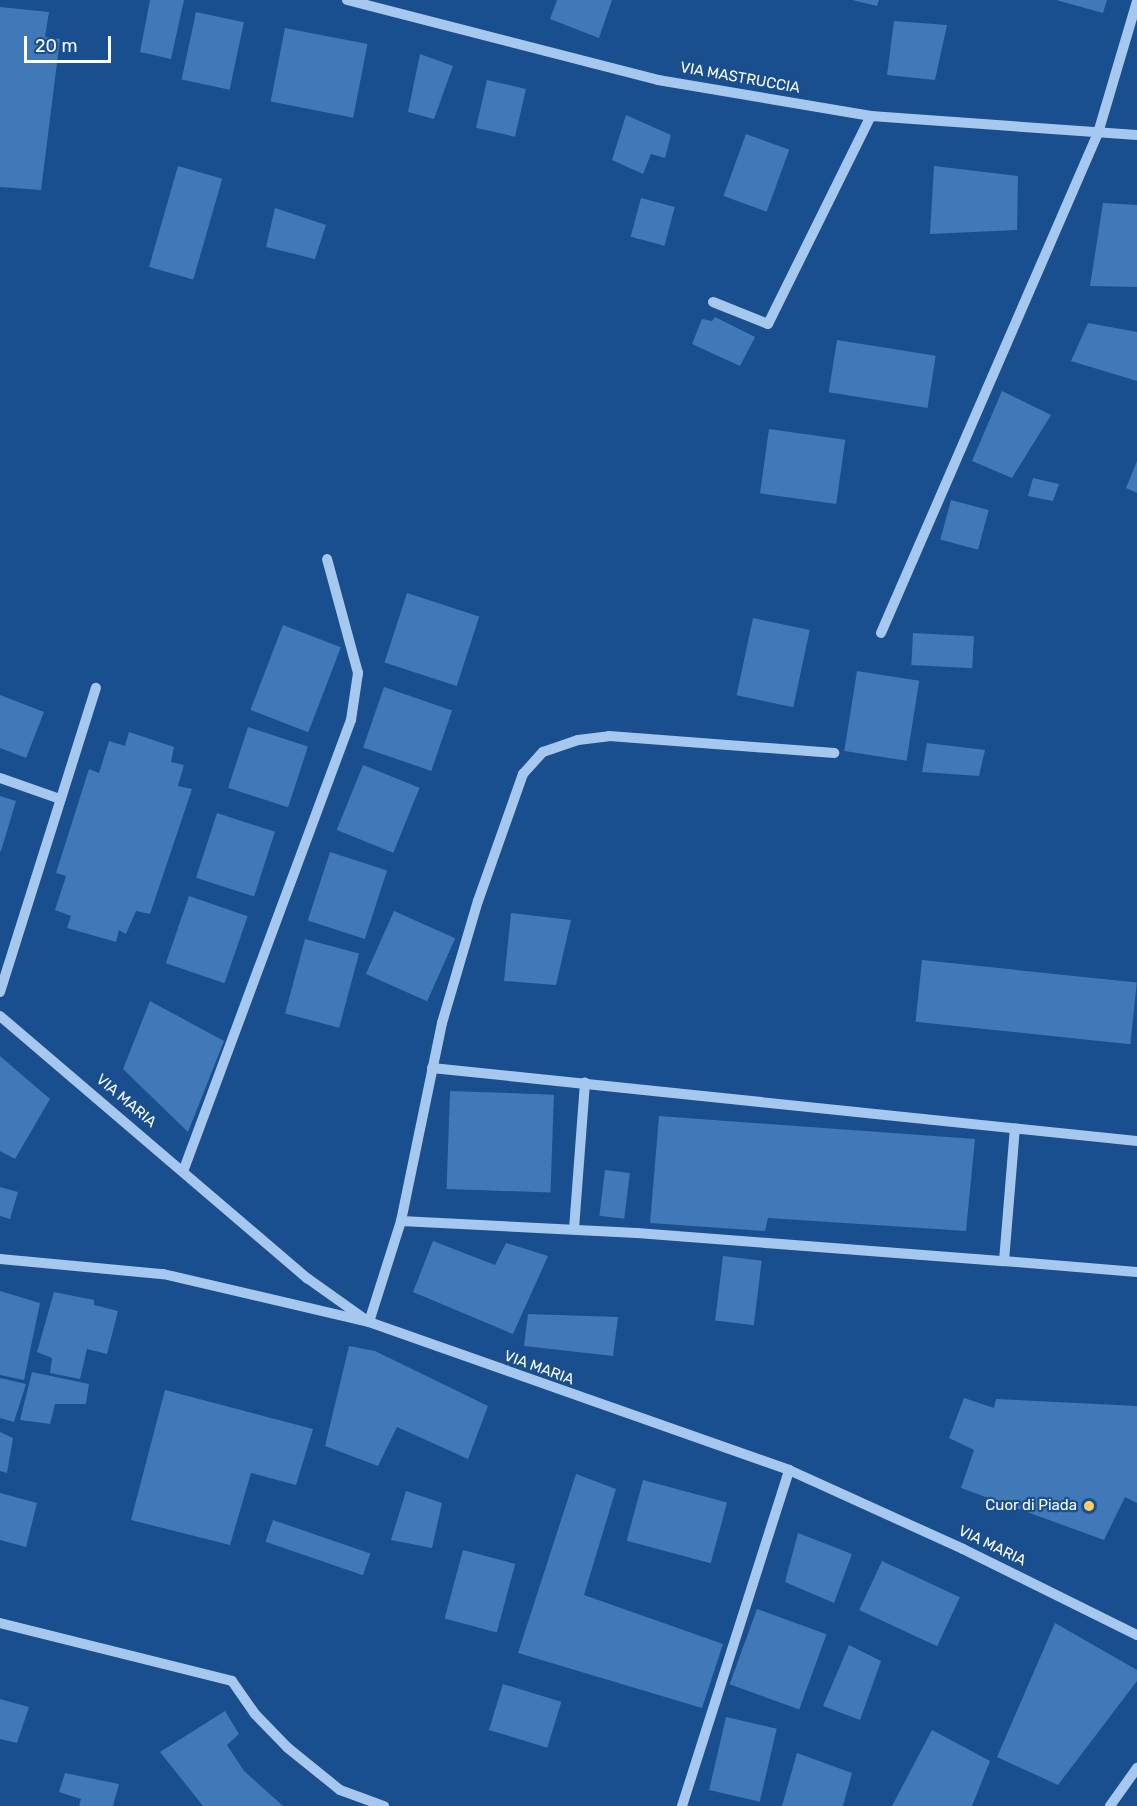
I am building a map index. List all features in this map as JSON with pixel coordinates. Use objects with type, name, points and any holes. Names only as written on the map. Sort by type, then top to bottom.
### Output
[{"type":"street","name":"VIA MASTRUCCIA","points":[[347,0],[658,80],[871,116],[1137,135]]},
{"type":"street","points":[[881,633],[1098,133],[1137,1]]},
{"type":"street","points":[[713,302],[768,324],[871,116]]},
{"type":"street","points":[[184,1169],[351,720],[358,673],[327,559]]},
{"type":"street","points":[[0,992],[96,688]]},
{"type":"street","points":[[0,1259],[163,1274],[369,1322],[401,1221],[432,1068],[478,901],[509,807],[523,774],[543,752],[578,740],[609,735],[834,753]]},
{"type":"street","points":[[0,778],[60,799]]},
{"type":"street","name":"VIA MARIA","points":[[0,1016],[184,1169],[307,1278],[369,1322],[789,1470],[963,1549],[1137,1635]]},
{"type":"street","points":[[432,1068],[585,1082],[1137,1141]]},
{"type":"street","points":[[574,1229],[585,1082]]},
{"type":"street","points":[[1004,1261],[1015,1128]]},
{"type":"street","points":[[401,1221],[574,1229],[1137,1272]]},
{"type":"street","points":[[682,1806],[789,1470]]},
{"type":"street","points":[[0,1623],[232,1681],[255,1714],[288,1748],[340,1790],[384,1806]]},
{"type":"street","points":[[1110,1806],[1137,1768]]},
{"type":"building","points":[[150,0],[184,0],[171,59],[140,52]]},
{"type":"building","points":[[557,0],[612,0],[599,38],[550,19]]},
{"type":"building","points":[[852,0],[879,0],[877,6]]},
{"type":"building","points":[[1056,0],[1107,0],[1103,13]]},
{"type":"building","points":[[0,7],[49,12],[45,37],[60,39],[41,190],[0,187]]},
{"type":"building","points":[[196,12],[244,22],[230,90],[182,79]]},
{"type":"building","points":[[894,21],[947,25],[935,80],[887,75]]},
{"type":"building","points":[[285,28],[367,44],[353,118],[271,102]]},
{"type":"building","points":[[420,54],[453,66],[434,119],[408,112]]},
{"type":"building","points":[[487,80],[526,89],[515,137],[476,128]]},
{"type":"building","points":[[626,115],[671,135],[665,158],[651,154],[643,174],[612,160]]},
{"type":"building","points":[[746,134],[789,150],[767,212],[723,196]]},
{"type":"building","points":[[178,166],[222,179],[193,280],[149,267]]},
{"type":"building","points":[[934,166],[1018,176],[1017,230],[930,234]]},
{"type":"building","points":[[641,198],[675,207],[664,246],[631,237]]},
{"type":"building","points":[[1103,203],[1137,205],[1137,287],[1090,286]]},
{"type":"building","points":[[275,208],[326,225],[315,259],[266,247]]},
{"type":"building","points":[[715,317],[755,337],[740,366],[692,344],[702,319],[712,321]]},
{"type":"building","points":[[1088,323],[1137,332],[1137,381],[1071,361]]},
{"type":"building","points":[[837,340],[936,356],[927,408],[829,392]]},
{"type":"building","points":[[1002,391],[1051,415],[1012,478],[972,461]]},
{"type":"building","points":[[769,429],[845,440],[836,504],[760,493]]},
{"type":"building","points":[[1137,461],[1137,493],[1126,488]]},
{"type":"building","points":[[1033,478],[1059,484],[1053,501],[1028,496]]},
{"type":"building","points":[[951,500],[989,510],[978,550],[940,540]]},
{"type":"building","points":[[407,593],[479,616],[457,686],[384,662]]},
{"type":"building","points":[[753,618],[810,630],[793,707],[737,695]]},
{"type":"building","points":[[283,625],[341,647],[308,732],[250,710]]},
{"type":"building","points":[[913,633],[974,636],[972,668],[911,665]]},
{"type":"building","points":[[857,671],[919,681],[907,761],[844,751]]},
{"type":"building","points":[[384,687],[452,710],[431,771],[363,748]]},
{"type":"building","points":[[0,695],[44,712],[26,758],[0,748]]},
{"type":"building","points":[[248,727],[308,746],[288,807],[228,788]]},
{"type":"building","points":[[129,732],[174,747],[171,762],[184,765],[178,786],[192,789],[150,914],[136,911],[126,934],[119,930],[116,942],[67,928],[71,916],[55,910],[66,876],[56,873],[89,769],[99,773],[109,741],[125,746]]},
{"type":"building","points":[[927,743],[985,750],[979,776],[922,772]]},
{"type":"building","points":[[363,765],[420,788],[393,853],[337,830]]},
{"type":"building","points":[[0,796],[16,801],[1,851],[0,851]]},
{"type":"building","points":[[217,813],[275,832],[254,897],[196,878]]},
{"type":"building","points":[[330,852],[387,871],[365,939],[308,920]]},
{"type":"building","points":[[189,896],[248,916],[225,983],[166,963]]},
{"type":"building","points":[[394,911],[455,938],[427,1001],[366,974]]},
{"type":"building","points":[[511,913],[571,920],[556,985],[504,981]]},
{"type":"building","points":[[305,939],[359,953],[339,1028],[285,1013]]},
{"type":"building","points":[[922,960],[1137,983],[1130,1044],[916,1022]]},
{"type":"building","points":[[150,1001],[224,1041],[188,1132],[123,1069]]},
{"type":"building","points":[[0,1056],[50,1099],[15,1159],[0,1151]]},
{"type":"building","points":[[450,1091],[554,1095],[551,1193],[447,1189]]},
{"type":"building","points":[[659,1116],[975,1139],[966,1231],[768,1218],[765,1231],[650,1223]]},
{"type":"building","points":[[605,1170],[630,1173],[624,1219],[599,1216]]},
{"type":"building","points":[[0,1187],[18,1192],[10,1219],[0,1216]]},
{"type":"building","points":[[433,1241],[495,1265],[506,1243],[548,1256],[513,1334],[413,1292]]},
{"type":"building","points":[[723,1256],[762,1261],[754,1325],[715,1321]]},
{"type":"building","points":[[0,1291],[40,1303],[24,1380],[0,1375]]},
{"type":"building","points":[[54,1292],[94,1300],[94,1305],[118,1311],[107,1354],[87,1349],[80,1379],[50,1373],[52,1358],[37,1352]]},
{"type":"building","points":[[528,1314],[618,1317],[613,1356],[524,1346]]},
{"type":"building","points":[[349,1346],[375,1351],[488,1406],[468,1459],[397,1427],[378,1466],[325,1446]]},
{"type":"building","points":[[32,1372],[89,1384],[86,1404],[55,1404],[50,1424],[20,1420]]},
{"type":"building","points":[[0,1378],[26,1384],[14,1422],[0,1418]]},
{"type":"building","points":[[165,1390],[313,1429],[296,1485],[251,1473],[230,1545],[131,1520]]},
{"type":"building","points":[[964,1398],[994,1408],[996,1399],[1137,1406],[1137,1503],[1125,1497],[1104,1540],[961,1488],[974,1450],[949,1438]]},
{"type":"building","points":[[0,1432],[13,1438],[7,1473],[0,1471]]},
{"type":"building","points":[[576,1474],[616,1489],[584,1595],[723,1644],[702,1708],[518,1653]]},
{"type":"building","points":[[643,1480],[727,1503],[711,1563],[627,1541]]},
{"type":"building","points":[[406,1491],[442,1503],[432,1548],[391,1540]]},
{"type":"building","points":[[0,1493],[37,1503],[26,1547],[0,1540]]},
{"type":"building","points":[[273,1520],[370,1554],[363,1575],[266,1542]]},
{"type":"building","points":[[798,1533],[852,1554],[834,1603],[785,1582]]},
{"type":"building","points":[[463,1550],[515,1564],[497,1633],[445,1619]]},
{"type":"building","points":[[882,1561],[960,1597],[937,1646],[859,1610]]},
{"type":"building","points":[[757,1609],[827,1634],[799,1709],[730,1684]]},
{"type":"building","points":[[1055,1623],[1137,1670],[1137,1681],[1058,1785],[997,1757]]},
{"type":"building","points":[[849,1645],[881,1661],[860,1720],[823,1706]]},
{"type":"building","points":[[503,1684],[561,1702],[547,1748],[489,1730]]},
{"type":"building","points":[[0,1699],[29,1707],[17,1743],[0,1739]]},
{"type":"building","points":[[225,1711],[239,1734],[227,1745],[244,1771],[283,1806],[203,1806],[160,1752]]},
{"type":"building","points":[[726,1717],[777,1729],[760,1802],[709,1790]]},
{"type":"building","points":[[932,1730],[990,1761],[972,1806],[892,1806]]},
{"type":"building","points":[[797,1753],[852,1773],[843,1806],[782,1806]]},
{"type":"building","points":[[65,1773],[119,1784],[113,1806],[79,1806],[81,1799],[59,1792]]},
{"type":"place","name":"Cuor di Piada","points":[[1089,1506]]}]
